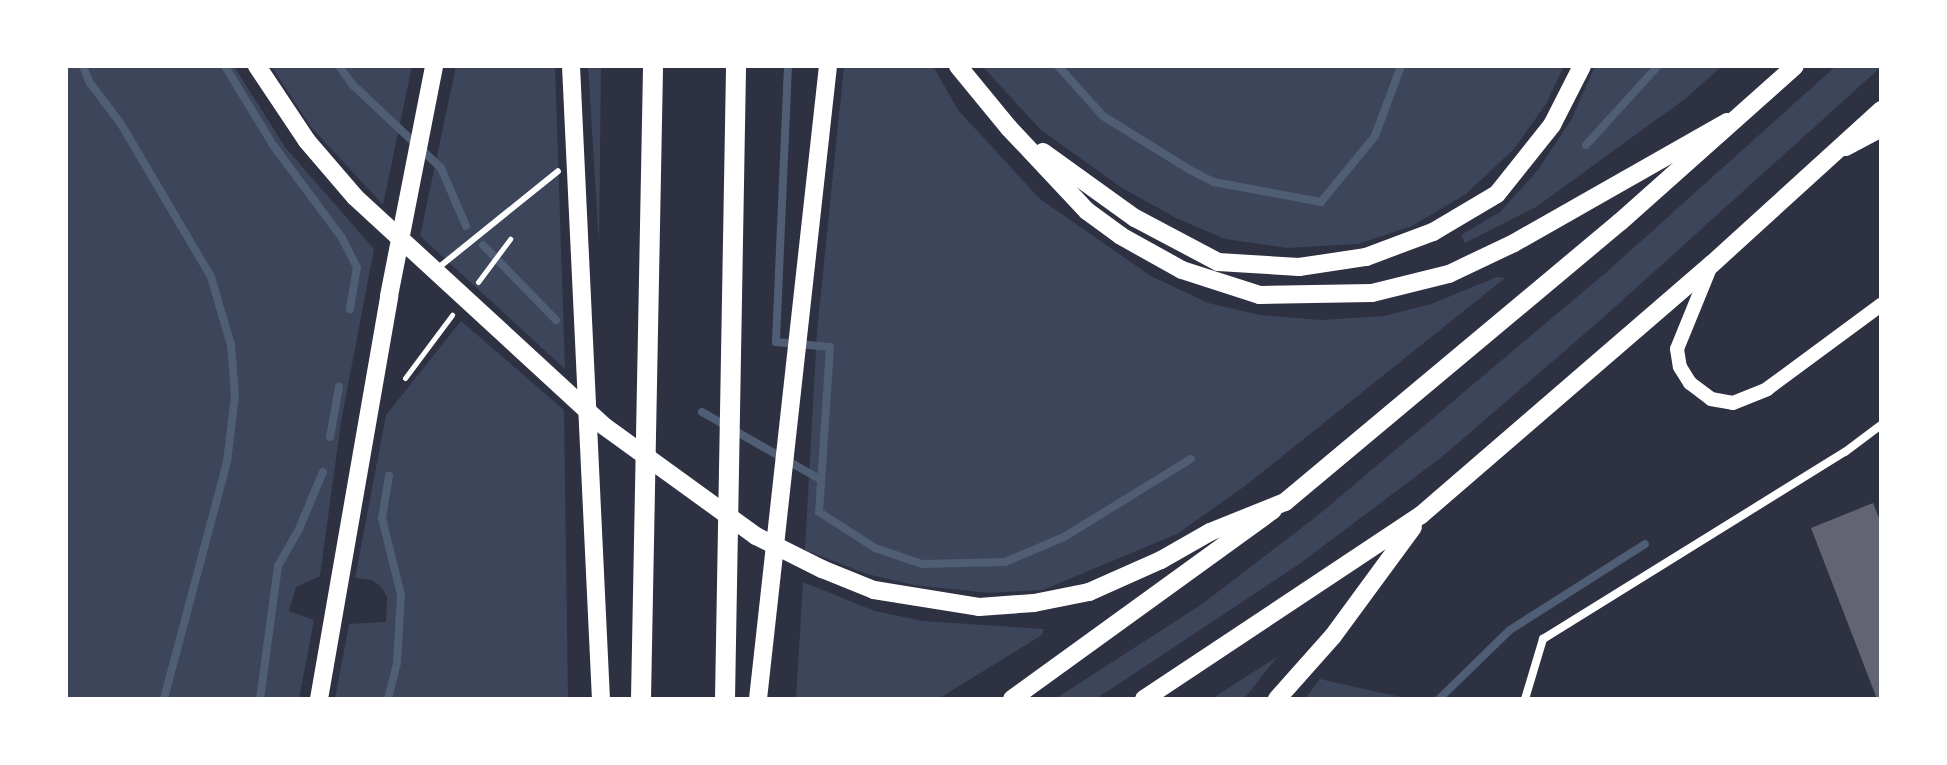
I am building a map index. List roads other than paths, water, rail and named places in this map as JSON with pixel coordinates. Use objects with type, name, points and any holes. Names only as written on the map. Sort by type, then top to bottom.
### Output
[{"type":"highway","points":[[641,699],[653,66]]},
{"type":"highway","points":[[725,699],[736,66]]},
{"type":"main road","points":[[257,66],[307,141],[355,197],[604,426],[756,536],[874,590],[979,607],[1034,603],[1089,592],[1161,560],[1210,532],[1285,502]]},
{"type":"main road","points":[[319,699],[389,296],[434,66]]},
{"type":"main road","points":[[571,66],[601,699]]},
{"type":"main road","points":[[758,699],[828,66]]},
{"type":"main road","points":[[958,66],[1009,128],[1087,211],[1121,236],[1182,270],[1260,295],[1372,293],[1449,274],[1514,243],[1747,111]]},
{"type":"main road","points":[[1009,128],[1135,218],[1218,262],[1299,267],[1366,257],[1433,232],[1497,194],[1552,125],[1582,66]]},
{"type":"main road","points":[[1012,699],[1285,502],[1518,309],[1795,66]]},
{"type":"main road","points":[[1144,699],[1421,515],[1712,264],[1881,110]]},
{"type":"main road","points":[[1831,156],[1881,129]]},
{"type":"main road","points":[[1277,699],[1333,636],[1421,515]]},
{"type":"street","points":[[1712,264],[1677,349],[1680,367],[1690,383],[1711,399],[1733,403],[1767,389],[1881,305]]},
{"type":"street","points":[[1525,699],[1543,639],[1845,452],[1881,425]]},
{"type":"lane","points":[[435,270],[558,171]]},
{"type":"waterway","points":[[83,66],[90,83],[121,124],[211,277],[231,345],[235,396],[227,462],[164,699]]},
{"type":"waterway","points":[[225,66],[273,145],[342,238],[357,267],[350,309]]},
{"type":"waterway","points":[[339,66],[353,85],[441,168],[466,226]]},
{"type":"waterway","points":[[788,66],[776,342],[830,347],[819,512],[875,548],[922,564],[1005,562],[1064,537],[1191,459]]},
{"type":"waterway","points":[[1058,66],[1103,116],[1190,170],[1214,182],[1321,202],[1375,136],[1401,66]]},
{"type":"waterway","points":[[1586,145],[1658,66]]},
{"type":"waterway","points":[[483,245],[556,320]]},
{"type":"waterway","points":[[330,437],[339,387]]},
{"type":"waterway","points":[[702,412],[821,480]]},
{"type":"waterway","points":[[260,699],[278,566],[299,529],[323,472]]},
{"type":"waterway","points":[[388,699],[397,662],[401,595],[382,518],[389,476]]},
{"type":"waterway","points":[[1439,699],[1510,630],[1645,544]]}]
